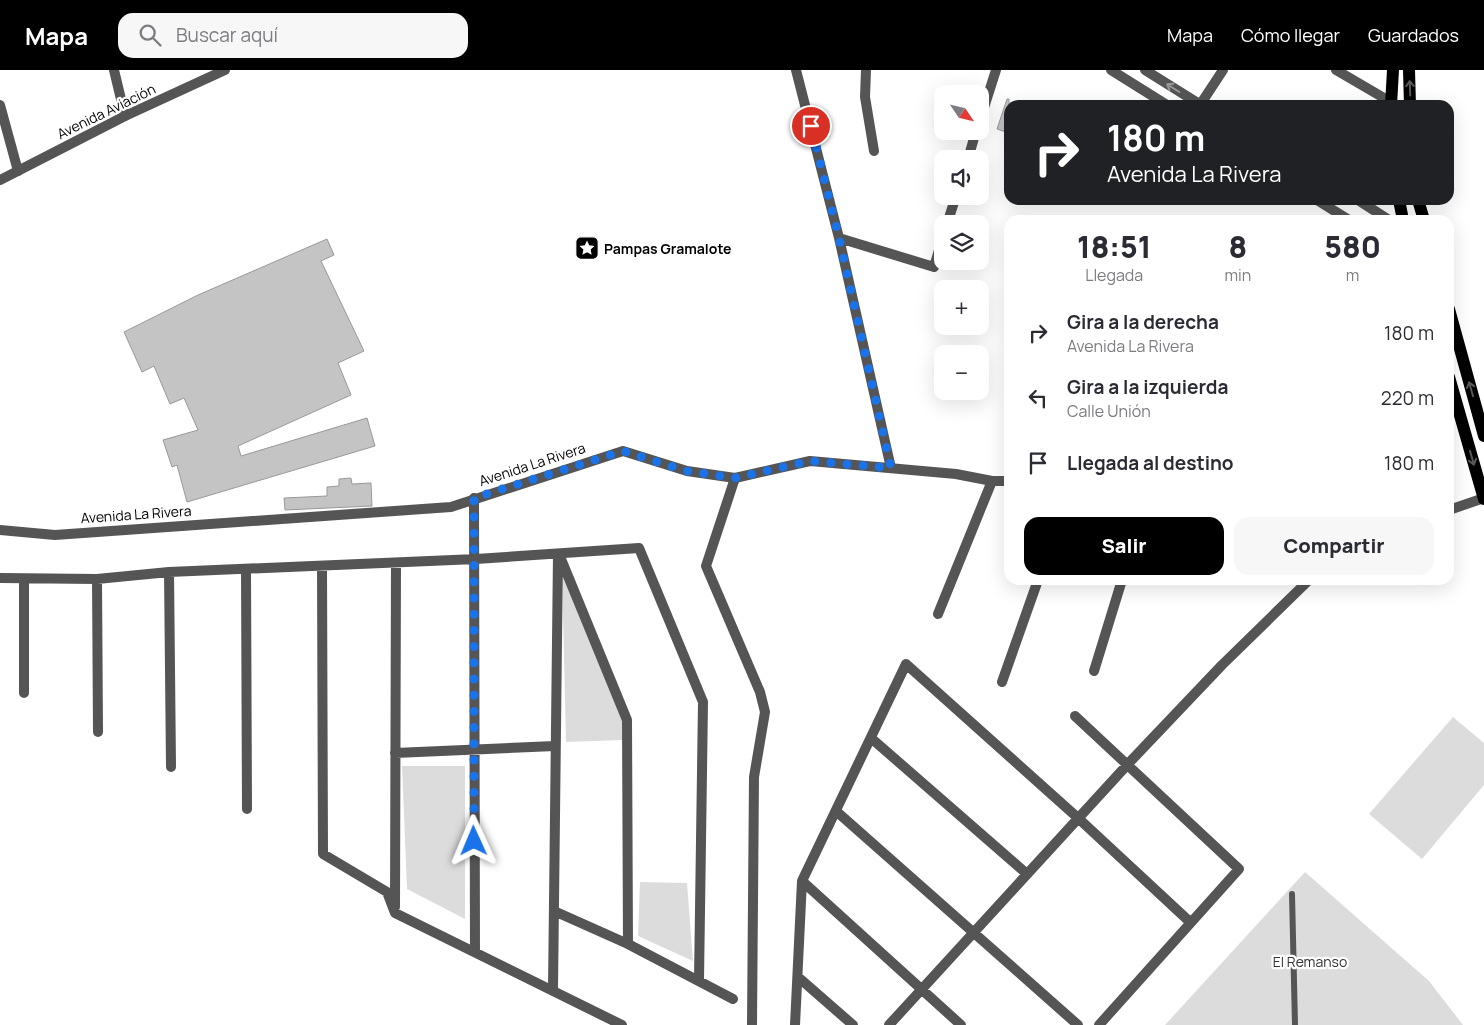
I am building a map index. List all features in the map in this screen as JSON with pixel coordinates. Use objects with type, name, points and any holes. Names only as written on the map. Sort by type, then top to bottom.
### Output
[{"type":"main road","points":[[1393,70],[1393,100]]},
{"type":"main road","points":[[1409,70],[1410,100]]},
{"type":"main road","points":[[1454,326],[1484,436]]},
{"type":"main road","points":[[1454,394],[1484,498]]},
{"type":"street","points":[[114,70],[125,116]]},
{"type":"street","name":"Avenida Aviación","points":[[0,180],[125,116],[225,70]]},
{"type":"street","points":[[796,70],[839,238],[891,468]]},
{"type":"street","points":[[866,70],[865,97],[874,151]]},
{"type":"street","points":[[989,92],[996,70]]},
{"type":"street","points":[[1111,70],[1159,100]]},
{"type":"street","points":[[1145,70],[1193,100]]},
{"type":"street","points":[[1204,100],[1223,70]]},
{"type":"street","points":[[1336,70],[1386,100]]},
{"type":"street","points":[[0,105],[18,171]]},
{"type":"street","points":[[1325,205],[1341,215]]},
{"type":"street","points":[[1366,205],[1381,215]]},
{"type":"street","points":[[839,238],[934,267]]},
{"type":"street","name":"Avenida La Rivera","points":[[0,530],[56,535],[451,507],[623,451],[686,471],[735,478],[810,461],[956,474],[992,481],[1004,481]]},
{"type":"street","points":[[735,478],[706,566],[760,692],[765,712],[754,778],[752,1025]]},
{"type":"street","points":[[938,614],[992,481]]},
{"type":"street","points":[[474,498],[476,559],[474,750],[475,951]]},
{"type":"street","points":[[1454,508],[1484,498]]},
{"type":"street","points":[[0,578],[96,579],[169,572],[476,559],[639,548],[703,702],[698,980]]},
{"type":"street","points":[[553,990],[558,554]]},
{"type":"street","points":[[558,554],[627,720],[628,944]]},
{"type":"street","points":[[395,913],[396,563]]},
{"type":"street","points":[[322,566],[323,854],[387,892],[395,913],[622,1025]]},
{"type":"street","points":[[246,569],[247,810]]},
{"type":"street","points":[[169,572],[171,767]]},
{"type":"street","points":[[24,579],[24,693]]},
{"type":"street","points":[[96,579],[98,732]]},
{"type":"street","points":[[1002,682],[1036,585]]},
{"type":"street","points":[[1094,671],[1120,585]]},
{"type":"street","points":[[889,1025],[1222,664],[1304,585]]},
{"type":"street","points":[[795,1025],[802,881],[906,664],[1078,818],[1190,922]]},
{"type":"street","points":[[1075,716],[1239,869],[1099,1025]]},
{"type":"street","points":[[871,738],[1027,874]]},
{"type":"street","points":[[395,753],[555,746]]},
{"type":"street","points":[[836,810],[972,933],[1078,1025]]},
{"type":"street","points":[[802,881],[961,1025]]},
{"type":"street","points":[[554,911],[628,944],[733,999]]},
{"type":"street","points":[[798,977],[853,1025]]},
{"type":"lane","points":[[1292,894],[1294,1025]]},
{"type":"green space","points":[[562,572],[624,722],[623,740],[566,742]]},
{"type":"green space","points":[[1453,717],[1484,743],[1484,785],[1422,859],[1369,814]]},
{"type":"green space","points":[[402,766],[465,766],[465,919],[407,889]]},
{"type":"green space","name":"El Remanso","points":[[1305,872],[1429,981],[1463,1025],[1165,1025]]},
{"type":"green space","points":[[640,882],[687,883],[693,961],[638,936]]},
{"type":"building","points":[[1004,108],[1004,131],[997,129]]},
{"type":"building","points":[[327,239],[334,255],[321,261],[364,351],[338,363],[351,395],[238,446],[241,456],[367,418],[375,446],[187,502],[177,465],[172,467],[163,440],[198,430],[184,398],[170,404],[154,366],[142,372],[124,332],[198,295]]},
{"type":"building","points":[[351,478],[352,484],[371,483],[372,506],[285,510],[284,498],[327,496],[327,487],[339,486],[339,479]]},
{"type":"place","name":"Pampas Gramalote","points":[[587,248]]},
{"type":"route","points":[[474,841],[476,559],[474,498],[623,451],[686,471],[735,478],[810,461],[891,468],[839,238],[811,126]]}]
